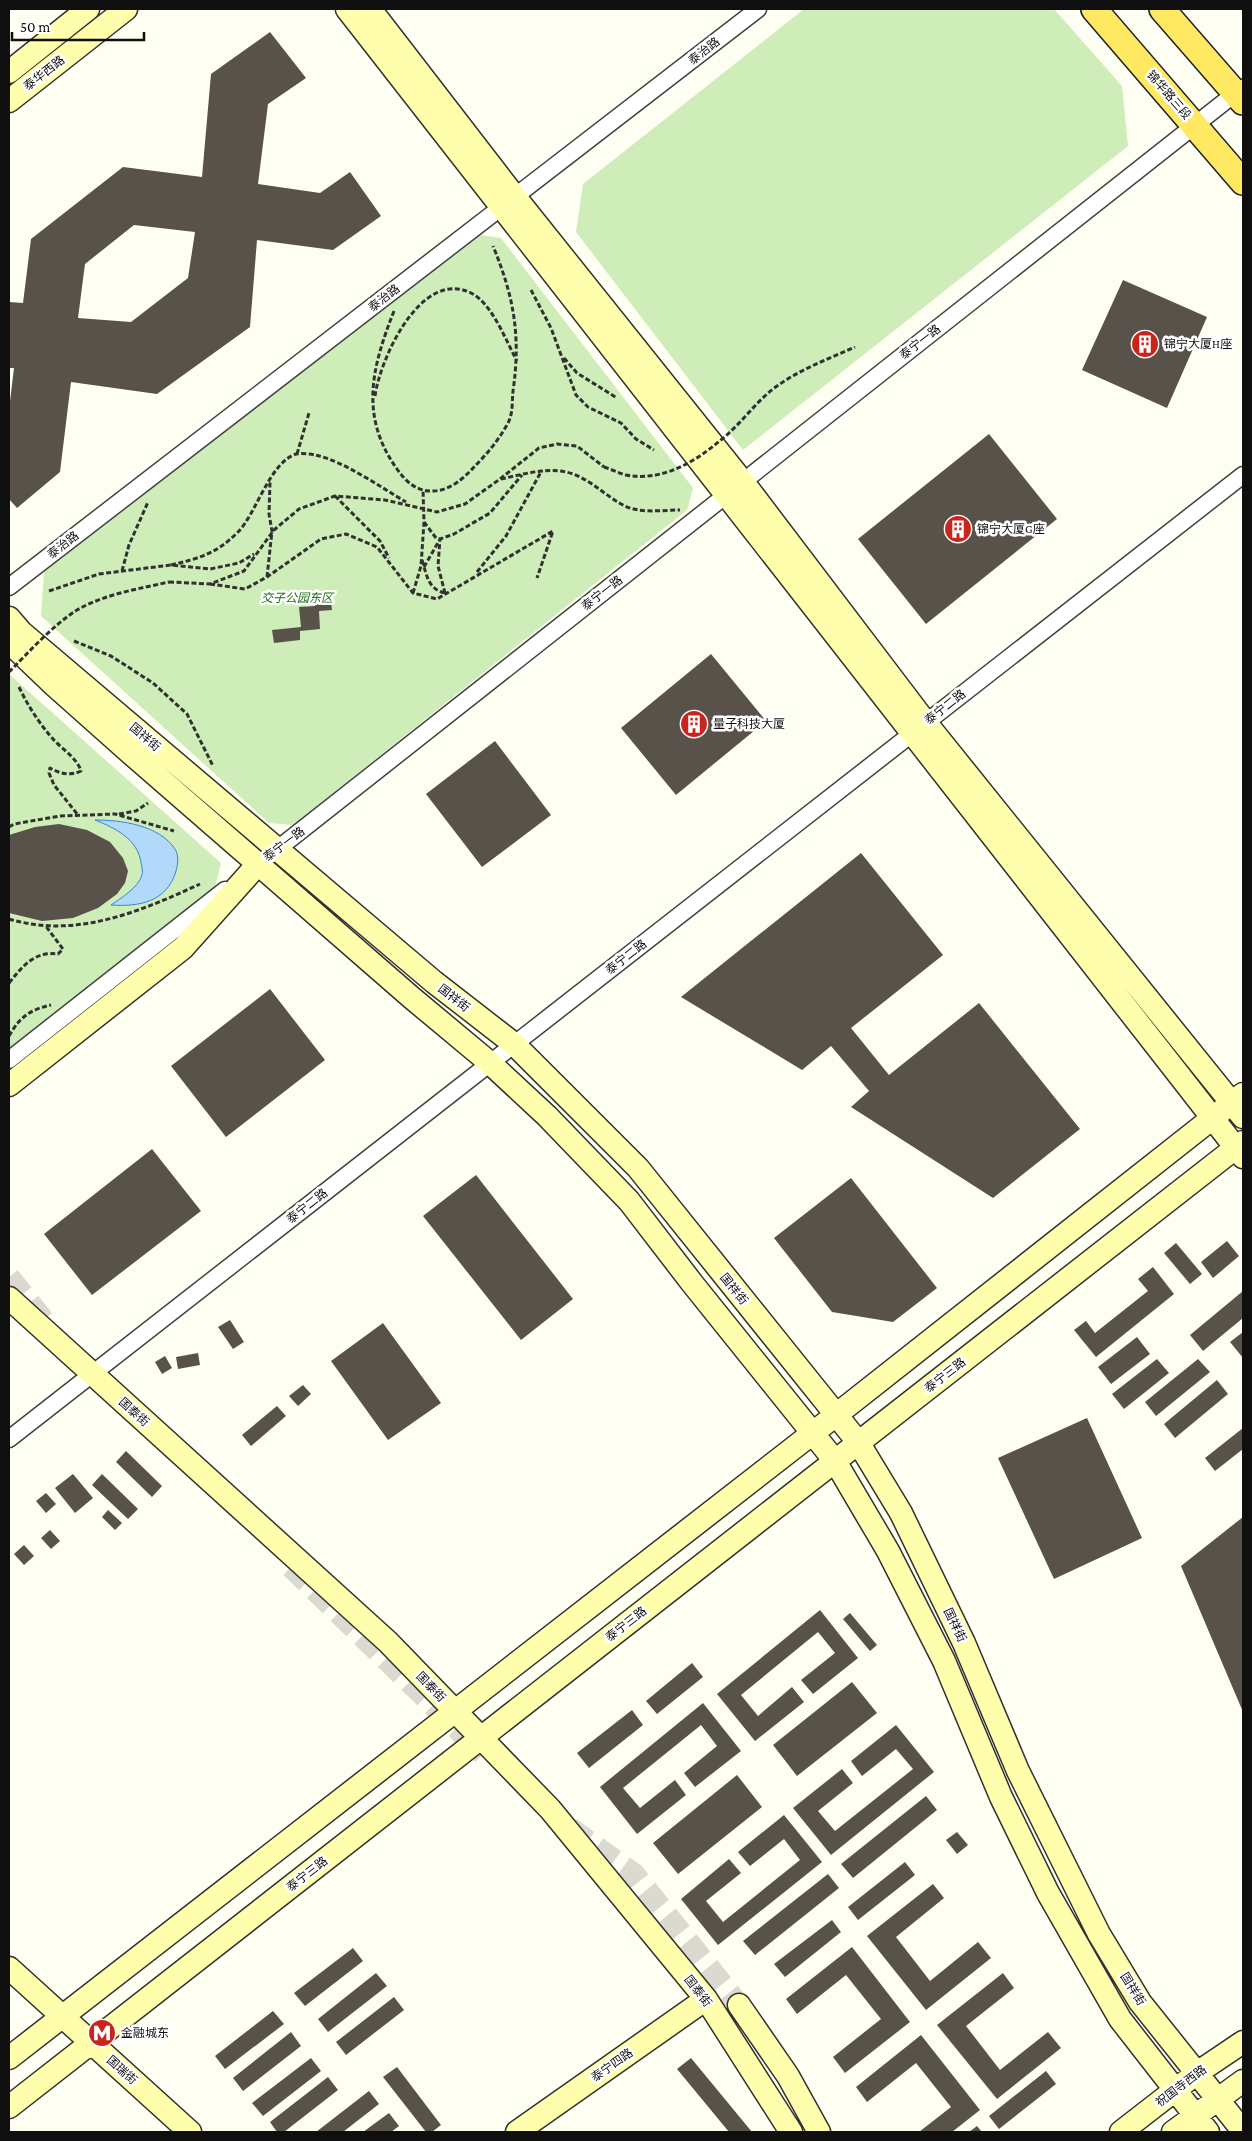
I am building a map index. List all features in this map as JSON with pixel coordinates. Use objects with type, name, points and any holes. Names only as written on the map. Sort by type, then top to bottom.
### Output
[{"type":"main road","name":"锦华路三段","points":[[1094,9],[1243,182]]},
{"type":"main road","points":[[1162,9],[1241,94]]},
{"type":"street","name":"泰华西路","points":[[9,72],[88,9]]},
{"type":"street","name":"泰华西路","points":[[9,101],[126,9]]},
{"type":"street","points":[[346,9],[508,202],[735,488],[919,728],[1213,1118],[1241,1148]]},
{"type":"street","points":[[370,9],[508,202]]},
{"type":"street","name":"泰治路","points":[[9,587],[758,9]]},
{"type":"street","name":"泰宁一路","points":[[9,1060],[1195,126],[1241,94]]},
{"type":"street","name":"泰宁二路","points":[[9,1439],[1243,474]]},
{"type":"street","name":"国祥街","points":[[9,618],[21,632],[434,982],[514,1044],[638,1168],[858,1442],[901,1513],[964,1643],[1018,1771],[1099,1934],[1140,2002],[1243,2131]]},
{"type":"street","name":"国祥街","points":[[9,642],[76,706],[412,998],[490,1063],[548,1116],[630,1201],[692,1283],[835,1461],[888,1551],[944,1661],[1001,1797],[1048,1893],[1120,2019],[1201,2124]]},
{"type":"street","points":[[9,2058],[836,1415],[1213,1118],[1240,1104],[919,728]]},
{"type":"street","points":[[9,1085],[183,948],[258,864]]},
{"type":"street","name":"泰宁三路","points":[[9,2107],[858,1442],[1241,1148]]},
{"type":"street","name":"国泰街","points":[[9,1298],[388,1642],[550,1809],[706,1999],[792,2132]]},
{"type":"street","name":"国瑞街","points":[[9,1968],[190,2132]]},
{"type":"street","name":"泰宁四路","points":[[517,2132],[706,1999]]},
{"type":"street","points":[[739,2005],[788,2076],[820,2132]]},
{"type":"street","name":"祝国寺西路","points":[[1121,2132],[1197,2073],[1243,2042]]},
{"type":"street","points":[[1173,2132],[1201,2124],[1217,2099],[1243,2081]]},
{"type":"path","points":[[397,303],[381,345],[373,375],[373,411],[386,454],[405,480],[414,487],[423,490],[434,491],[447,488],[462,480],[487,455],[510,419],[517,362],[516,326],[503,270],[493,246]]},
{"type":"path","points":[[373,411],[377,381],[393,340],[420,305],[430,296],[452,288],[471,293],[490,310],[517,362]]},
{"type":"path","points":[[531,290],[551,328],[576,395],[588,407],[622,423],[636,439],[654,450]]},
{"type":"path","points":[[49,591],[99,574],[171,565],[198,558],[218,550],[240,531],[282,464],[297,454],[316,455],[350,469],[422,510],[437,512],[465,504],[539,448],[557,444],[577,446],[604,467],[625,475],[651,476],[681,468],[723,439],[776,387],[807,368],[855,347]]},
{"type":"path","points":[[562,356],[577,373],[617,398]]},
{"type":"path","points":[[297,454],[309,413]]},
{"type":"path","points":[[500,479],[542,470],[572,473],[597,486],[623,505],[641,510],[680,510]]},
{"type":"path","points":[[475,575],[506,536],[542,470]]},
{"type":"path","points":[[424,567],[440,540],[454,534],[490,512],[522,475]]},
{"type":"path","points":[[267,577],[272,531],[269,514],[270,481]]},
{"type":"path","points":[[413,593],[422,559],[423,490]]},
{"type":"path","points":[[122,571],[129,545],[143,510],[152,495]]},
{"type":"path","points":[[210,584],[244,571],[272,531],[299,509],[335,496],[410,504]]},
{"type":"path","points":[[335,496],[380,541],[394,568]]},
{"type":"path","points":[[424,522],[431,533],[440,540]]},
{"type":"path","points":[[9,672],[46,636],[77,610],[111,594],[169,582],[210,584],[245,589],[267,577],[321,539],[346,534],[378,547],[413,593],[437,599],[553,531],[537,578]]},
{"type":"path","points":[[440,540],[438,566],[445,594]]},
{"type":"path","points":[[171,565],[210,569],[239,563],[257,553]]},
{"type":"path","points":[[422,559],[430,585],[435,591],[445,594]]},
{"type":"path","points":[[74,641],[111,656],[153,683],[187,714],[213,766]]},
{"type":"path","points":[[19,688],[30,710],[54,740],[79,765],[82,771],[75,774],[59,773],[50,768],[48,773],[54,786],[78,816]]},
{"type":"path","points":[[9,827],[14,824],[60,816],[116,814],[136,811],[148,803]]},
{"type":"path","points":[[116,814],[174,831]]},
{"type":"path","points":[[9,919],[45,925],[91,924],[132,914],[200,884]]},
{"type":"path","points":[[9,983],[26,963],[46,953],[58,954],[63,949],[45,925]]},
{"type":"path","points":[[9,1036],[17,1022],[35,1009],[59,1003]]},
{"type":"green space","points":[[804,9],[1054,9],[1122,86],[1128,146],[743,450],[576,232],[583,184]]},
{"type":"green space","name":"交子公园东区","points":[[479,235],[501,238],[693,488],[687,510],[293,825],[269,823],[41,616],[44,572]]},
{"type":"green space","points":[[9,674],[221,863],[215,887],[9,1053]]},
{"type":"water","points":[[95,820],[116,821],[150,829],[168,841],[175,849],[178,860],[172,881],[166,890],[159,896],[141,903],[111,905],[137,884],[142,875],[142,866],[139,855],[130,841],[118,831]]},
{"type":"building","points":[[270,32],[306,78],[268,104],[258,184],[320,193],[350,172],[381,216],[333,250],[257,240],[250,327],[157,394],[71,382],[60,472],[17,508],[9,499],[9,410],[14,368],[9,368],[9,302],[23,303],[31,239],[123,167],[202,177],[211,74]],"holes":[[[134,225],[195,232],[188,278],[131,322],[78,318],[85,264]]]},
{"type":"building","name":"锦宁大厦H座","points":[[1123,280],[1207,317],[1167,408],[1082,370]]},
{"type":"building","name":"锦宁大厦G座","points":[[989,434],[1057,519],[926,624],[858,539]]},
{"type":"building","points":[[330,593],[332,610],[319,611],[320,629],[300,631],[300,640],[274,643],[272,630],[301,627],[299,607],[315,606],[314,595]]},
{"type":"building","name":"量子科技大厦","points":[[711,654],[766,721],[676,795],[621,728]]},
{"type":"building","points":[[495,741],[551,815],[482,867],[426,794]]},
{"type":"building","points":[[59,824],[87,830],[110,842],[123,858],[128,871],[125,883],[117,894],[98,908],[73,918],[42,921],[9,913],[9,835],[35,827]]},
{"type":"building","points":[[861,853],[943,955],[851,1028],[889,1075],[979,1003],[1080,1129],[993,1198],[851,1107],[869,1091],[831,1046],[802,1070],[681,997]]},
{"type":"building","points":[[270,989],[325,1060],[226,1137],[171,1066]]},
{"type":"building","points":[[152,1149],[201,1211],[92,1295],[44,1234]]},
{"type":"building","points":[[476,1175],[573,1299],[521,1340],[423,1216]]},
{"type":"building","points":[[851,1178],[937,1288],[893,1322],[832,1312],[774,1238]]},
{"type":"building","points":[[1227,1241],[1239,1256],[1213,1278],[1201,1262]]},
{"type":"building","points":[[1176,1243],[1202,1274],[1190,1284],[1164,1253]]},
{"type":"building","points":[[1153,1267],[1174,1294],[1096,1357],[1074,1330],[1086,1321],[1095,1333],[1148,1291],[1138,1279]]},
{"type":"building","points":[[1243,1291],[1243,1318],[1203,1351],[1190,1335]]},
{"type":"building","points":[[230,1320],[244,1342],[233,1349],[218,1327]]},
{"type":"building","points":[[383,1323],[441,1403],[388,1440],[331,1361]]},
{"type":"building","points":[[1243,1332],[1243,1358],[1230,1342]]},
{"type":"building","points":[[1137,1337],[1150,1354],[1111,1384],[1098,1367]]},
{"type":"building","points":[[198,1353],[200,1365],[178,1369],[176,1357]]},
{"type":"building","points":[[165,1356],[172,1368],[162,1374],[155,1362]]},
{"type":"building","points":[[1157,1359],[1169,1373],[1124,1409],[1112,1394]]},
{"type":"building","points":[[1198,1359],[1210,1372],[1156,1416],[1145,1402]]},
{"type":"building","points":[[1217,1380],[1228,1394],[1175,1438],[1164,1424]]},
{"type":"building","points":[[303,1385],[311,1394],[298,1406],[289,1396]]},
{"type":"building","points":[[277,1406],[286,1416],[251,1446],[242,1435]]},
{"type":"building","points":[[1087,1418],[1142,1538],[1054,1579],[998,1458]]},
{"type":"building","points":[[1243,1428],[1243,1449],[1215,1471],[1205,1458]]},
{"type":"building","points":[[126,1451],[162,1486],[152,1497],[116,1462]]},
{"type":"building","points":[[73,1474],[93,1498],[75,1513],[55,1488]]},
{"type":"building","points":[[102,1474],[138,1509],[128,1519],[92,1485]]},
{"type":"building","points":[[46,1493],[56,1504],[46,1513],[36,1501]]},
{"type":"building","points":[[108,1510],[122,1523],[115,1530],[102,1517]]},
{"type":"building","points":[[1243,1517],[1243,1712],[1181,1566]]},
{"type":"building","points":[[50,1530],[60,1541],[51,1549],[41,1538]]},
{"type":"building","points":[[24,1545],[34,1556],[24,1565],[14,1554]]},
{"type":"building","points":[[820,1610],[858,1658],[813,1694],[801,1680],[835,1653],[818,1632],[741,1695],[758,1716],[792,1687],[804,1702],[755,1741],[717,1694]]},
{"type":"building","points":[[850,1613],[877,1645],[870,1651],[843,1619]]},
{"type":"building","points":[[692,1663],[703,1677],[657,1714],[646,1701]]},
{"type":"building","points":[[852,1682],[877,1713],[797,1776],[773,1745]]},
{"type":"building","points":[[703,1703],[741,1751],[695,1787],[684,1773],[717,1746],[701,1725],[623,1788],[640,1808],[675,1780],[686,1795],[637,1834],[600,1787]]},
{"type":"building","points":[[632,1710],[643,1725],[589,1768],[577,1753]]},
{"type":"building","points":[[896,1725],[934,1772],[831,1855],[793,1808],[842,1769],[853,1783],[818,1811],[835,1831],[913,1769],[896,1749],[862,1776],[851,1761]]},
{"type":"building","points":[[737,1775],[762,1807],[678,1874],[653,1843]]},
{"type":"building","points":[[926,1796],[937,1810],[853,1878],[841,1864]]},
{"type":"building","points":[[784,1815],[822,1862],[718,1945],[681,1899],[729,1859],[741,1873],[706,1901],[723,1922],[800,1860],[784,1839],[750,1866],[738,1852]]},
{"type":"building","points":[[957,1832],[968,1845],[957,1854],[946,1840]]},
{"type":"building","points":[[905,1862],[915,1875],[858,1920],[848,1907]]},
{"type":"building","points":[[828,1874],[839,1888],[755,1955],[743,1941]]},
{"type":"building","points":[[933,1884],[944,1898],[896,1937],[930,1981],[978,1942],[991,1958],[926,2010],[867,1936]]},
{"type":"building","points":[[832,1920],[841,1932],[785,1977],[774,1964]]},
{"type":"building","points":[[852,1947],[910,2022],[845,2073],[833,2057],[881,2019],[846,1975],[797,2014],[786,1999]]},
{"type":"building","points":[[353,1948],[363,1961],[305,2006],[294,1993]]},
{"type":"building","points":[[376,1973],[387,1986],[328,2032],[318,2019]]},
{"type":"building","points":[[1003,1973],[1014,1988],[966,2026],[1000,2070],[1048,2032],[1061,2048],[997,2099],[937,2025]]},
{"type":"building","points":[[394,1997],[404,2010],[346,2055],[336,2042]]},
{"type":"building","points":[[273,2011],[284,2024],[225,2069],[215,2056]]},
{"type":"building","points":[[291,2032],[301,2046],[243,2091],[233,2078]]},
{"type":"building","points":[[921,2035],[980,2110],[952,2132],[919,2132],[951,2107],[916,2063],[867,2102],[856,2087]]},
{"type":"building","points":[[311,2058],[321,2071],[263,2116],[252,2103]]},
{"type":"building","points":[[691,2058],[752,2132],[729,2132],[677,2069]]},
{"type":"building","points":[[397,2067],[441,2125],[432,2132],[426,2132],[383,2077]]},
{"type":"building","points":[[1046,2071],[1056,2084],[999,2129],[989,2116]]},
{"type":"building","points":[[328,2077],[338,2090],[284,2132],[277,2132],[270,2122]]},
{"type":"building","points":[[369,2091],[379,2104],[343,2132],[316,2132]]},
{"type":"building","points":[[389,2113],[399,2126],[391,2132],[363,2132]]},
{"type":"building","points":[[977,2126],[982,2132],[969,2132]]},
{"type":"tunnel","points":[[9,1277],[46,1323]]},
{"type":"tunnel","points":[[291,1567],[483,1754]]},
{"type":"tunnel","points":[[570,1828],[634,1874],[739,2005]]},
{"type":"place","name":"锦宁大厦H座","points":[[1145,344]]},
{"type":"place","name":"锦宁大厦G座","points":[[958,529]]},
{"type":"place","name":"量子科技大厦","points":[[694,724]]},
{"type":"place","name":"金融城东","points":[[102,2033]]}]
